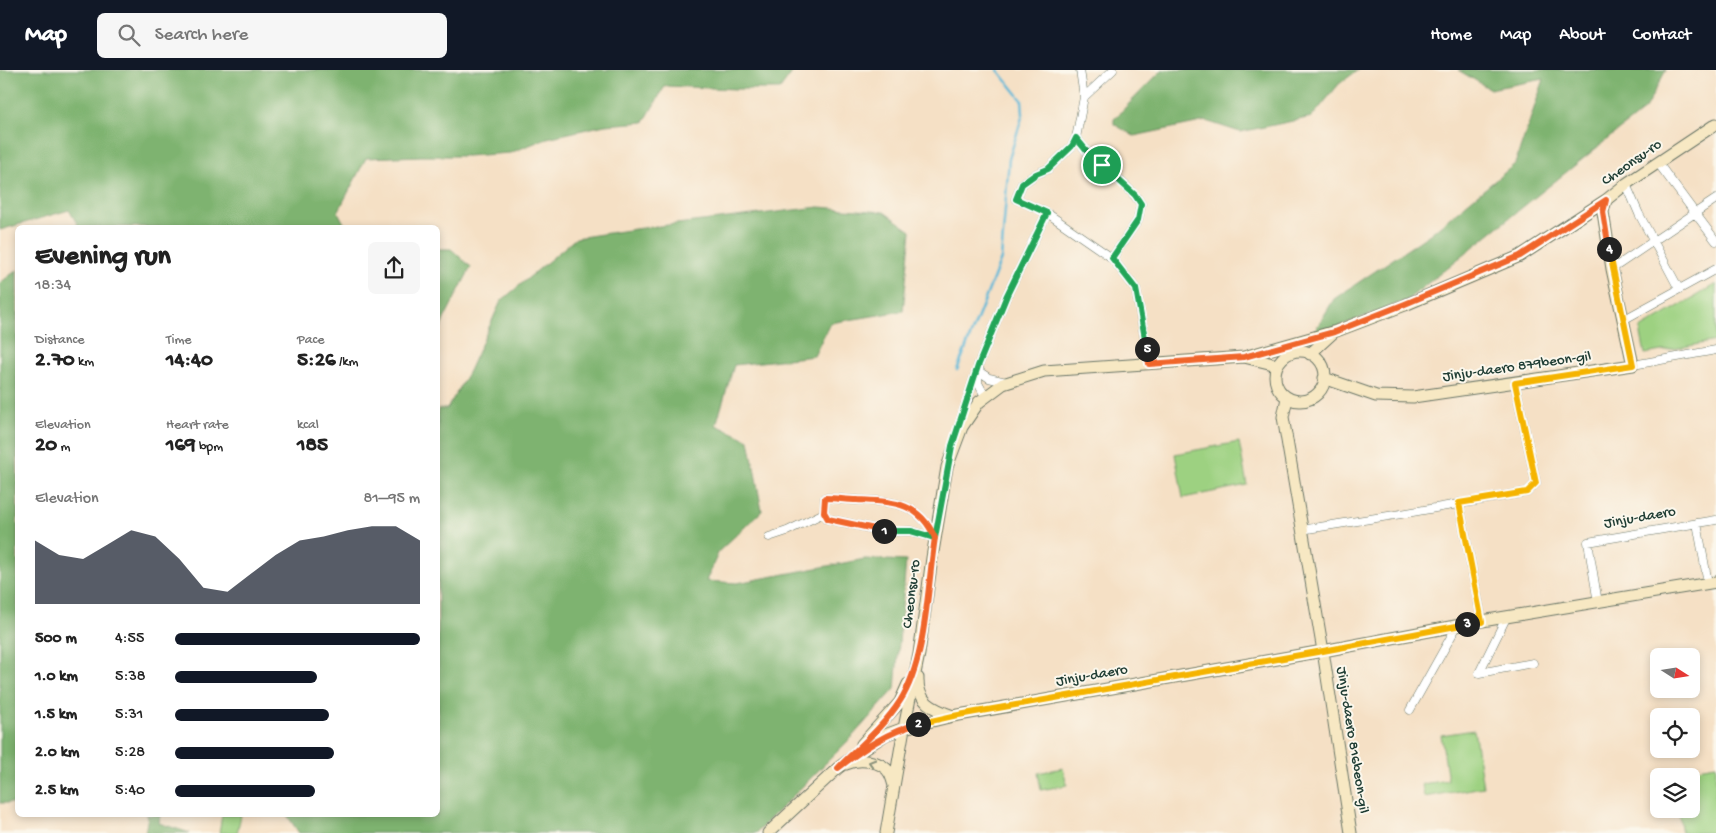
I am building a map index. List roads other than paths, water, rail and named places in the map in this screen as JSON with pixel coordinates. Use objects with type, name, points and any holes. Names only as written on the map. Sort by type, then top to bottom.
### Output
[{"type":"street","points":[[1080,70],[1084,97],[1076,138],[1072,146],[1052,165],[1022,184],[1016,199],[1047,213],[1112,258],[1136,289],[1149,364]]},
{"type":"street","points":[[1084,97],[1113,70]]},
{"type":"street","name":"Cheonsu-ro","points":[[1633,365],[1612,269],[1603,212],[1606,200],[1626,184],[1716,124]]},
{"type":"street","points":[[1076,138],[1090,155],[1135,195],[1141,204],[1138,220],[1112,258]]},
{"type":"street","points":[[1658,163],[1716,241]]},
{"type":"street","points":[[1626,184],[1639,214],[1679,290]]},
{"type":"street","points":[[1244,357],[1334,332],[1520,256],[1606,200]]},
{"type":"street","points":[[1612,269],[1715,200]]},
{"type":"street","points":[[947,467],[978,366],[1007,295],[1047,213]]},
{"type":"street","points":[[1623,320],[1716,269]]},
{"type":"street","points":[[1310,354],[1334,332]]},
{"type":"street","name":"Jinju-daero 879beon-gil","points":[[1324,378],[1365,393],[1392,397],[1433,394],[1515,383],[1716,350]]},
{"type":"street","points":[[1303,352],[1310,354],[1321,365],[1324,378],[1319,392],[1308,400],[1301,401],[1287,398],[1275,380],[1278,365],[1288,354],[1303,352]]},
{"type":"street","name":"Cheonsu-ro","points":[[886,833],[919,654],[947,467],[962,427],[976,406],[985,396],[1008,382],[1044,371],[1244,357],[1278,365]]},
{"type":"street","points":[[978,366],[980,372],[989,378],[1008,382]]},
{"type":"street","points":[[978,366],[978,383],[985,396]]},
{"type":"street","points":[[1301,530],[1527,492],[1536,483],[1515,383]]},
{"type":"street","name":"Jinju-daero 816beon-gil","points":[[1287,398],[1283,417],[1323,651],[1351,833]]},
{"type":"street","points":[[825,498],[900,504],[911,509],[924,519],[929,524],[935,538],[911,531],[888,532],[828,519],[824,512],[825,498]]},
{"type":"street","points":[[1459,503],[1482,622]]},
{"type":"street","points":[[768,537],[788,531],[824,512]]},
{"type":"street","name":"Jinju-daero","points":[[1598,603],[1588,542],[1716,520]]},
{"type":"street","name":"Jinju-daero","points":[[768,833],[838,768],[871,744],[904,728],[953,716],[1457,626],[1712,583],[1697,523]]},
{"type":"street","points":[[1506,618],[1479,672],[1533,663]]},
{"type":"street","points":[[1410,710],[1457,626]]},
{"type":"street","points":[[919,654],[918,687],[922,696],[928,705],[953,716]]},
{"type":"street","points":[[838,768],[875,731],[900,702],[919,654]]},
{"type":"street","points":[[838,768],[862,760],[872,762],[888,771],[892,776],[894,788]]},
{"type":"waterway","points":[[957,370],[1001,259],[1009,159],[1023,114],[1022,100],[998,70]]}]
